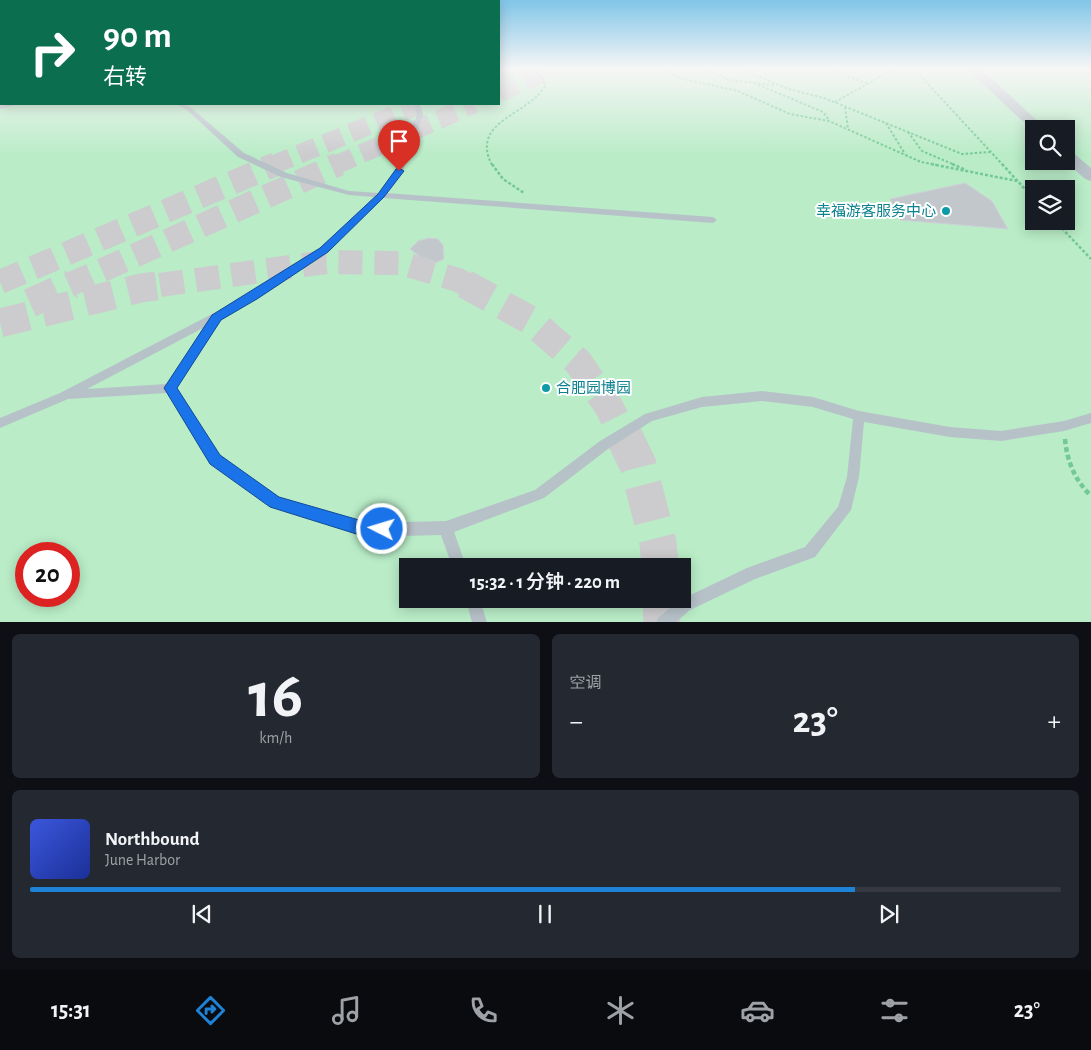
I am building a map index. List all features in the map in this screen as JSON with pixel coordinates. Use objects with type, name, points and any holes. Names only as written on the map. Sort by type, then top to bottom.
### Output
[{"type":"street","points":[[1003,97],[1028,120]]},
{"type":"street","points":[[1075,162],[1091,176]]},
{"type":"lane","points":[[0,423],[64,396],[216,318],[324,250],[381,196],[399,171],[420,115],[417,105]]},
{"type":"lane","points":[[189,106],[241,154],[284,175],[349,193],[552,210],[713,220]]},
{"type":"lane","points":[[170,388],[216,318]]},
{"type":"lane","points":[[64,396],[170,388]]},
{"type":"lane","points":[[170,388],[215,459],[275,502],[366,530],[446,528],[539,494],[604,445],[649,417],[702,402],[762,396],[813,402],[859,416],[950,432],[1001,436],[1064,426],[1091,418]]},
{"type":"lane","points":[[663,622],[685,605],[735,581],[810,552],[844,510],[853,477],[859,416]]},
{"type":"lane","points":[[446,528],[457,558]]},
{"type":"lane","points":[[476,608],[480,622]]},
{"type":"path","points":[[538,97],[497,125],[489,134],[486,152],[502,180],[552,210]]},
{"type":"path","points":[[753,97],[790,114],[830,120],[921,162],[1017,181]]},
{"type":"path","points":[[787,97],[823,112],[830,120]]},
{"type":"path","points":[[818,97],[845,106],[962,154],[990,152]]},
{"type":"path","points":[[834,102],[843,97]]},
{"type":"path","points":[[940,97],[1025,189]]},
{"type":"path","points":[[845,106],[848,129]]},
{"type":"path","points":[[886,123],[905,155]]},
{"type":"path","points":[[907,132],[922,151],[972,172]]},
{"type":"path","points":[[1064,230],[1091,259]]},
{"type":"path","points":[[1064,426],[1067,461],[1075,478],[1091,496]]},
{"type":"green space","name":"合肥园博园","points":[[500,97],[1091,97],[1091,622],[0,622],[0,105],[500,105]]},
{"type":"building","name":"幸福游客服务中心","points":[[965,183],[992,201],[1008,229],[900,220],[890,199]]},
{"type":"building","points":[[429,238],[438,239],[443,245],[444,259],[435,263],[427,262],[410,249],[418,241]]},
{"type":"tunnel","points":[[273,165],[419,105]]},
{"type":"tunnel","points":[[336,165],[472,105]]},
{"type":"tunnel","points":[[0,282],[276,164]]},
{"type":"tunnel","points":[[69,285],[339,164]]},
{"type":"tunnel","points":[[160,285],[326,262],[401,263],[458,280],[467,285]]},
{"type":"tunnel","points":[[30,303],[72,284]]},
{"type":"tunnel","points":[[0,323],[141,288],[169,284]]},
{"type":"tunnel","points":[[465,284],[530,320],[578,362],[609,407],[623,435]]},
{"type":"tunnel","points":[[623,434],[638,465],[658,543],[659,558]]},
{"type":"tunnel","points":[[661,608],[662,622]]},
{"type":"place","name":"幸福游客服务中心","points":[[946,211]]},
{"type":"place","name":"合肥园博园","points":[[546,388]]},
{"type":"route","points":[[382,529],[366,530],[275,502],[215,459],[170,388],[216,318],[324,250],[381,196],[399,171]]}]
